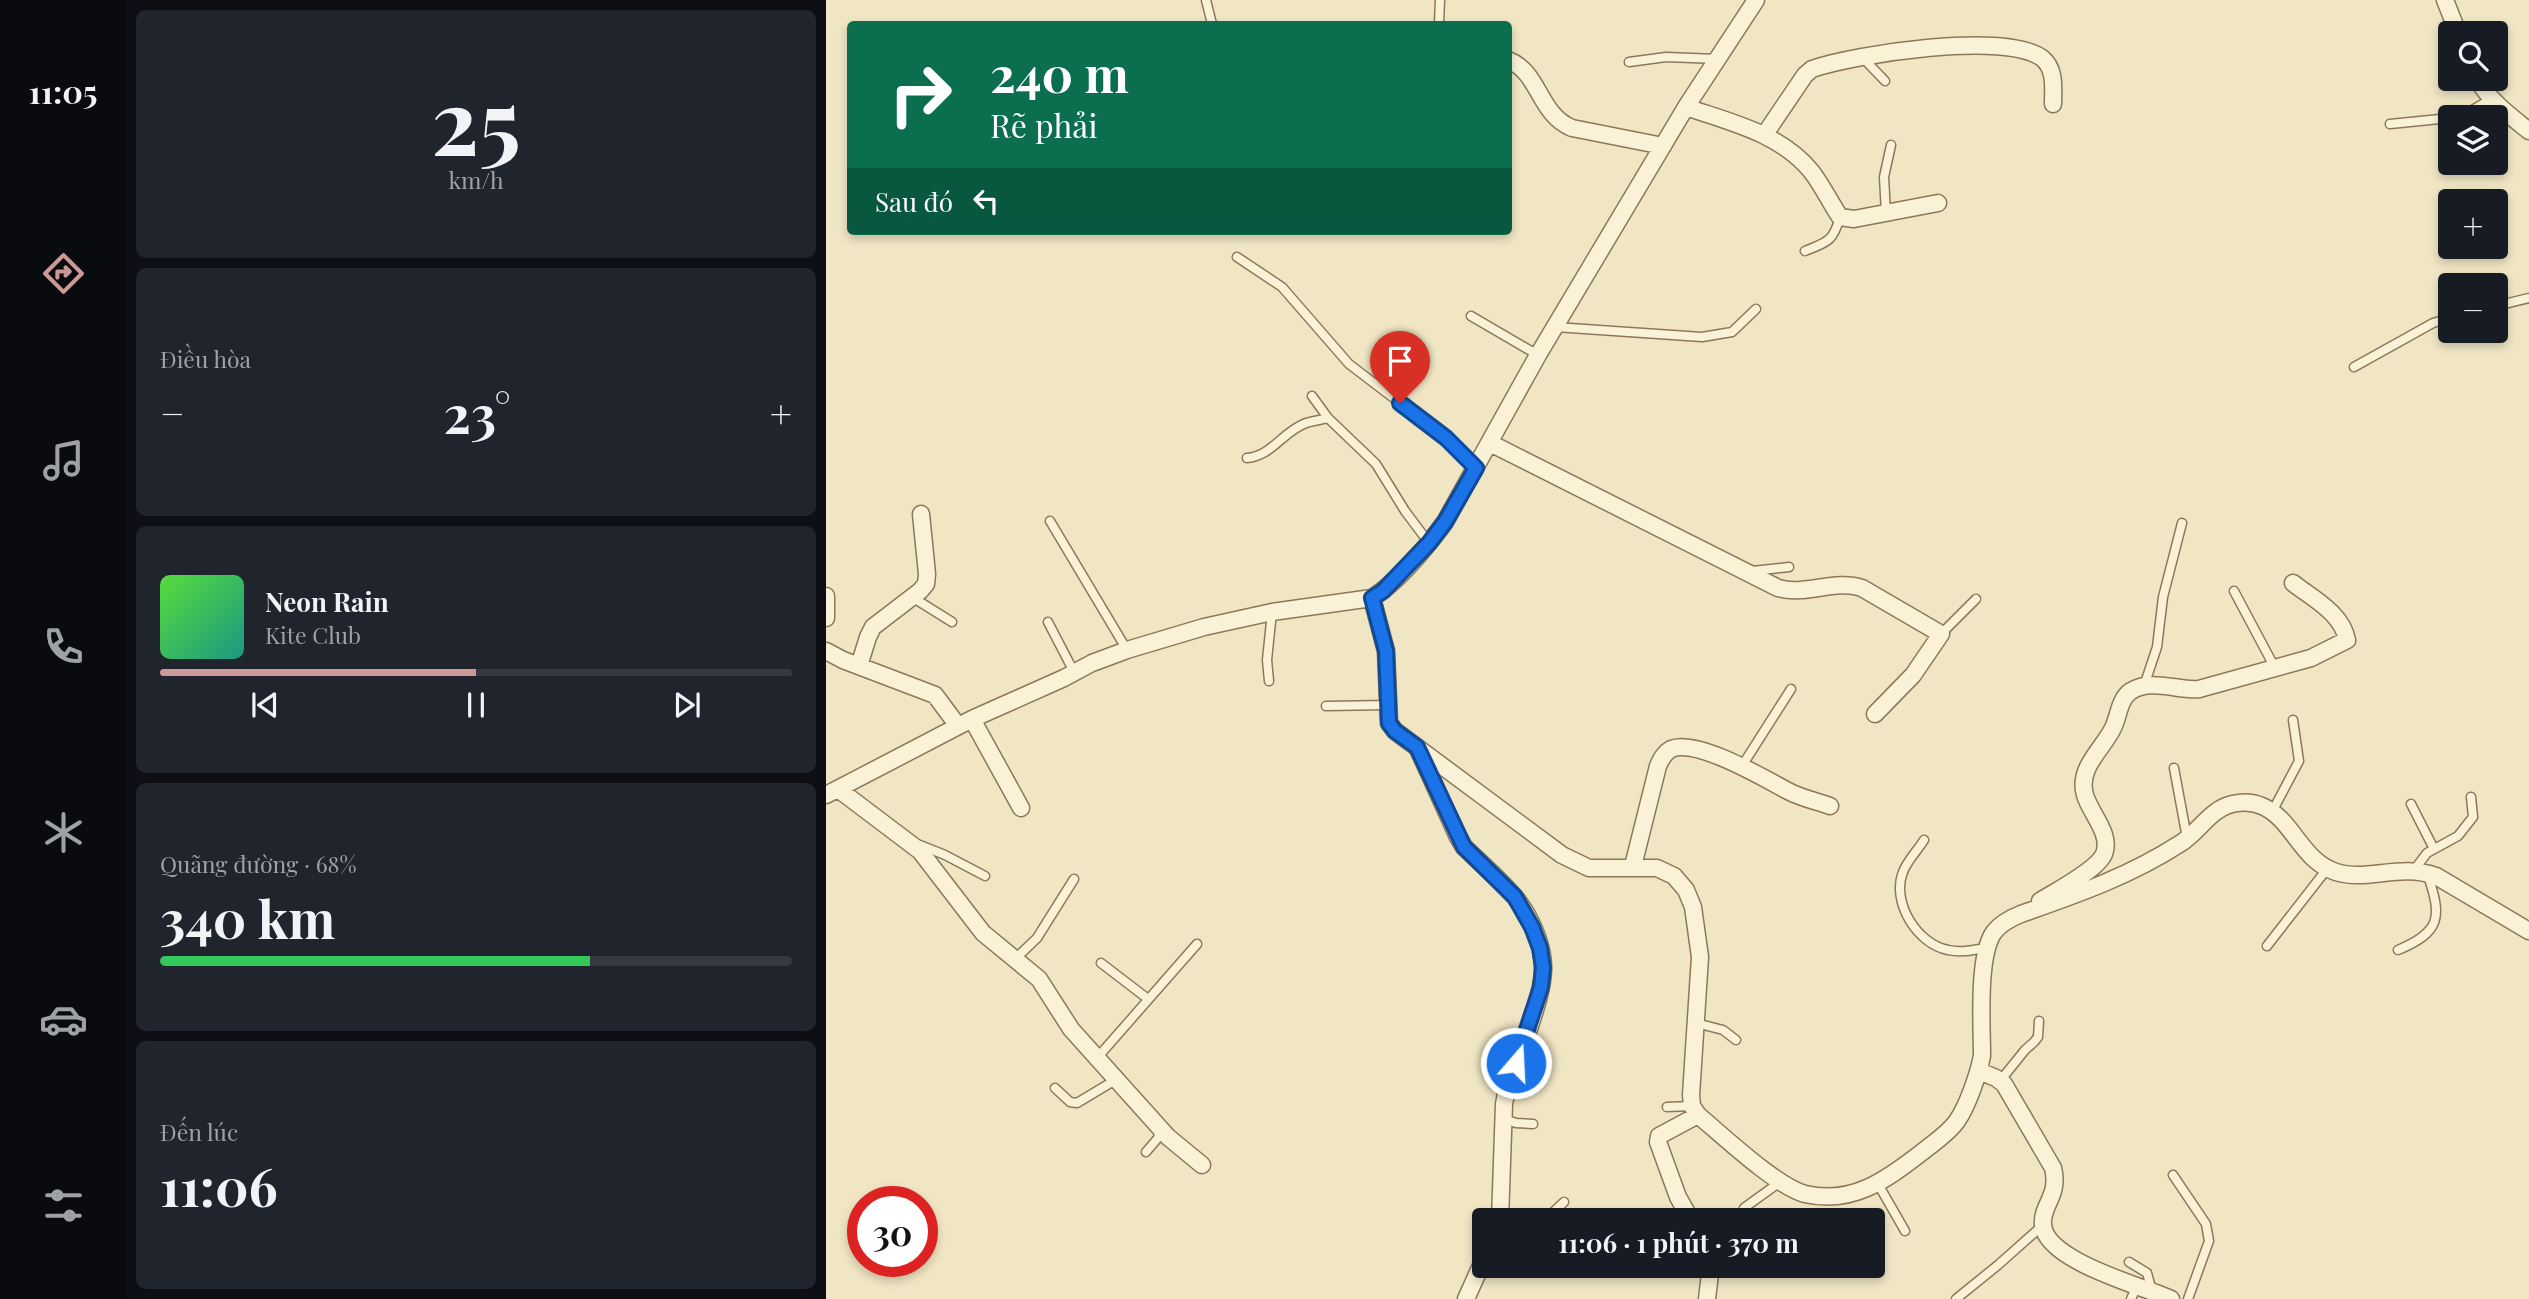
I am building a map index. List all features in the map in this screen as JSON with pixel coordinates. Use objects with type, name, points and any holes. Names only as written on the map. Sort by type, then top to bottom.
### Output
[{"type":"street","points":[[832,792],[965,723],[1127,650],[1204,627],[1272,612],[1372,598],[1383,591],[1429,543],[1445,522],[1538,355],[1686,107],[1756,0]]},
{"type":"street","points":[[2445,0],[2453,21]]},
{"type":"street","points":[[1765,134],[1805,75],[1822,66],[1945,46],[2022,49],[2042,58],[2049,66],[2053,80],[2053,104]]},
{"type":"street","points":[[1512,61],[1518,63],[1527,73],[1550,113],[1559,122],[1572,128],[1663,146]]},
{"type":"street","points":[[2485,91],[2491,99],[2529,131]]},
{"type":"street","points":[[1686,107],[1765,134],[1790,150],[1810,170],[1840,217],[1854,219],[1938,203]]},
{"type":"street","points":[[1490,443],[1778,588],[1792,592],[1851,585],[1941,635],[1913,675],[1875,713]]},
{"type":"street","points":[[859,666],[873,627],[926,584],[921,514]]},
{"type":"street","points":[[2021,914],[2095,865],[2104,856],[2105,835],[2086,799],[2083,782],[2090,761],[2114,727],[2123,700],[2131,691],[2155,685],[2188,691],[2199,689],[2319,654],[2347,640],[2344,628],[2334,615],[2293,583]]},
{"type":"street","points":[[826,596],[826,618]]},
{"type":"street","points":[[1372,598],[1386,651],[1389,723],[1395,731],[1562,855],[1589,868],[1657,868],[1674,876],[1686,890],[1693,907],[1700,943],[1691,1095],[1695,1111],[1780,1182],[1804,1194],[1848,1196],[1878,1184],[1891,1177],[1959,1119],[1979,1071],[1982,1056],[1983,964],[1986,948],[1994,932],[2008,920],[2021,914],[2116,879],[2187,838],[2217,811],[2234,803],[2250,802],[2264,806],[2315,861],[2327,869],[2349,874],[2421,872],[2529,931]]},
{"type":"street","points":[[829,655],[935,695],[965,723],[1021,808]]},
{"type":"street","points":[[1417,747],[1458,838],[1515,897],[1540,948],[1543,968],[1541,987],[1507,1089],[1500,1208]]},
{"type":"street","points":[[1633,866],[1662,756],[1671,749],[1681,747],[1742,766],[1792,793],[1830,806]]},
{"type":"street","points":[[832,792],[908,841],[926,858],[983,933],[1039,979],[1063,1020],[1168,1137],[1202,1165]]},
{"type":"street","points":[[1979,1071],[2000,1081],[2053,1168],[2055,1190],[2043,1218],[2043,1225],[2050,1240],[2078,1262],[2140,1292],[2171,1299]]},
{"type":"street","points":[[1684,1208],[1658,1142],[1659,1136],[1695,1111]]},
{"type":"street","points":[[1466,1299],[1475,1278]]},
{"type":"street","points":[[1707,1299],[1709,1278]]},
{"type":"lane","points":[[1206,0],[1211,21]]},
{"type":"lane","points":[[1439,21],[1440,0]]},
{"type":"lane","points":[[1629,62],[1666,57],[1717,59]]},
{"type":"lane","points":[[1863,58],[1885,81]]},
{"type":"lane","points":[[2481,105],[2491,99]]},
{"type":"lane","points":[[2390,124],[2438,119]]},
{"type":"lane","points":[[1886,213],[1884,177],[1891,145]]},
{"type":"lane","points":[[1805,251],[1824,243],[1835,234],[1840,217]]},
{"type":"lane","points":[[1237,257],[1282,288],[1349,364],[1446,438],[1476,468]]},
{"type":"lane","points":[[2508,303],[2529,298]]},
{"type":"lane","points":[[1555,327],[1702,337],[1732,332],[1756,309]]},
{"type":"lane","points":[[1471,316],[1538,355]]},
{"type":"lane","points":[[2354,368],[2438,322]]},
{"type":"lane","points":[[1312,396],[1328,418],[1376,464],[1405,512],[1429,543]]},
{"type":"lane","points":[[1247,458],[1260,457],[1305,424],[1328,418]]},
{"type":"lane","points":[[1050,521],[1127,650]]},
{"type":"lane","points":[[2144,686],[2157,647],[2163,597],[2182,523]]},
{"type":"lane","points":[[1745,572],[1789,567]]},
{"type":"lane","points":[[2234,591],[2275,668]]},
{"type":"lane","points":[[912,597],[952,622]]},
{"type":"lane","points":[[1941,635],[1976,599]]},
{"type":"lane","points":[[1269,681],[1267,660],[1272,612]]},
{"type":"lane","points":[[1048,622],[1074,672]]},
{"type":"lane","points":[[1742,766],[1791,689]]},
{"type":"lane","points":[[1326,706],[1388,705]]},
{"type":"lane","points":[[2272,812],[2299,761],[2293,720]]},
{"type":"lane","points":[[2174,768],[2187,838]]},
{"type":"lane","points":[[2398,950],[2420,941],[2436,917],[2438,908],[2421,872],[2427,853],[2458,836],[2473,817],[2471,797]]},
{"type":"lane","points":[[2410,804],[2434,849]]},
{"type":"lane","points":[[1924,840],[1903,872],[1900,887],[1904,911],[1918,934],[1945,950],[1964,952],[1986,948]]},
{"type":"lane","points":[[908,841],[945,855],[985,876]]},
{"type":"lane","points":[[2267,946],[2327,869]]},
{"type":"lane","points":[[1014,960],[1037,937],[1074,879]]},
{"type":"lane","points":[[1097,1058],[1197,944]]},
{"type":"lane","points":[[1101,963],[1148,999]]},
{"type":"lane","points":[[2000,1081],[2038,1037],[2039,1021]]},
{"type":"lane","points":[[1696,1023],[1723,1030],[1736,1040]]},
{"type":"lane","points":[[1055,1088],[1070,1102],[1077,1103],[1117,1079]]},
{"type":"lane","points":[[1667,1107],[1695,1111]]},
{"type":"lane","points":[[1504,1119],[1532,1124]]},
{"type":"lane","points":[[1146,1152],[1158,1138],[1161,1127]]},
{"type":"lane","points":[[2173,1175],[2209,1232],[2209,1241],[2188,1299]]},
{"type":"lane","points":[[1744,1208],[1780,1182]]},
{"type":"lane","points":[[1878,1184],[1905,1231]]},
{"type":"lane","points":[[1558,1208],[1564,1202]]},
{"type":"lane","points":[[1956,1299],[2043,1225]]},
{"type":"lane","points":[[2129,1262],[2147,1273],[2140,1292]]},
{"type":"route","points":[[1400,403],[1446,438],[1476,468],[1445,522],[1429,543],[1383,591],[1372,598],[1386,651],[1389,723],[1395,731],[1417,747],[1458,838],[1515,897],[1540,948],[1543,968],[1541,987],[1516,1063]]}]
